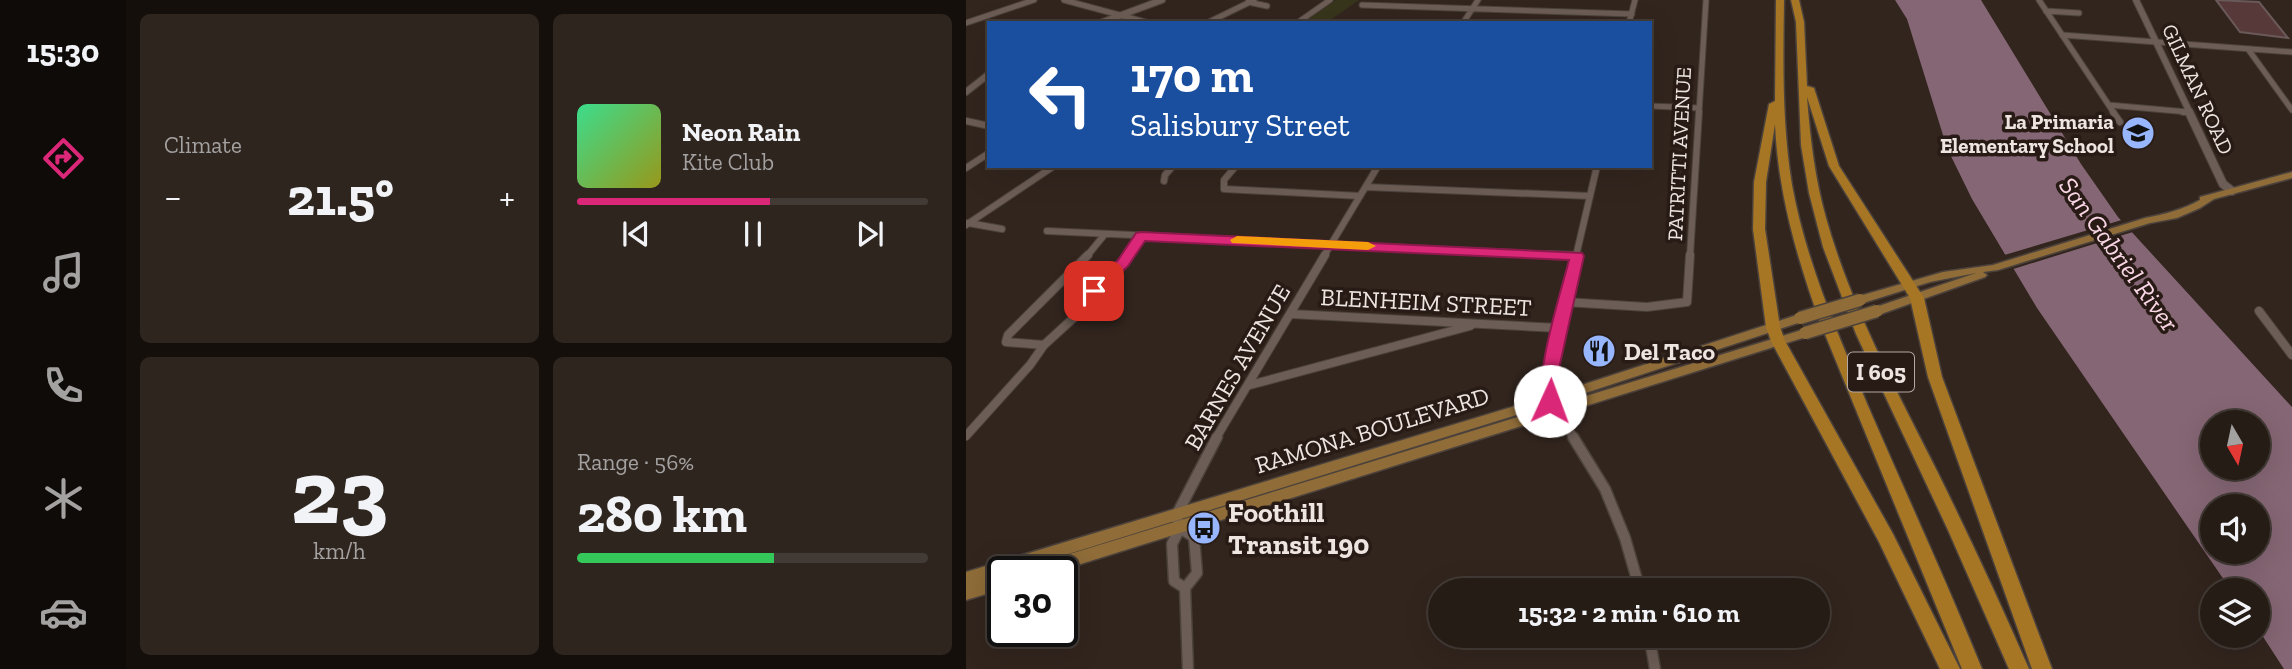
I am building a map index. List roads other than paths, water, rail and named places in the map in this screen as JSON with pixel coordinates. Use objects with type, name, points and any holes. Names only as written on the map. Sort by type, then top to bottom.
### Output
[{"type":"highway","name":"I 605","points":[[1780,0],[1779,72],[1786,181],[1802,251],[1817,298],[1972,669]]},
{"type":"highway","name":"I 605","points":[[1795,0],[1800,22],[1809,166],[1820,218],[1863,333],[2019,669]]},
{"type":"highway","points":[[1800,22],[1803,0]]},
{"type":"highway","points":[[1801,57],[1819,127],[1834,166],[1872,231],[1914,291],[1935,376],[2042,669]]},
{"type":"highway","points":[[1779,72],[1759,197],[1759,229],[1776,334],[1888,539],[1950,669]]},
{"type":"main road","name":"RAMONA BOULEVARD","points":[[1776,334],[1800,318],[1870,297],[1914,291],[2145,221],[2165,219],[2196,207],[2210,198],[2292,175]]},
{"type":"main road","name":"RAMONA BOULEVARD","points":[[1078,557],[1178,522],[1776,334],[1805,333],[1877,311],[1914,291]]},
{"type":"main road","name":"RAMONA BOULEVARD","points":[[966,579],[1178,522]]},
{"type":"main road","points":[[966,593],[987,587]]},
{"type":"street","points":[[966,23],[1034,0]]},
{"type":"street","points":[[1064,0],[1142,21]]},
{"type":"street","points":[[1105,21],[1162,0]]},
{"type":"street","points":[[1300,21],[1330,0]]},
{"type":"street","points":[[1464,21],[1478,0]]},
{"type":"street","points":[[1630,21],[1635,0]]},
{"type":"street","name":"PATRITTI AVENUE","points":[[1681,305],[1689,298],[1706,0]]},
{"type":"street","points":[[2039,0],[2120,122]]},
{"type":"street","name":"GILMAN ROAD","points":[[2136,0],[2223,184],[2232,191]]},
{"type":"street","points":[[1211,21],[1251,1],[1267,6]]},
{"type":"street","points":[[1362,5],[1632,14]]},
{"type":"street","points":[[2046,11],[2079,13]]},
{"type":"street","points":[[2062,35],[2292,52]]},
{"type":"street","points":[[2248,49],[2292,110]]},
{"type":"street","points":[[966,92],[987,76]]},
{"type":"street","points":[[2109,105],[2188,112]]},
{"type":"street","points":[[1652,106],[1699,108]]},
{"type":"street","points":[[966,121],[987,125]]},
{"type":"street","points":[[966,167],[987,154]]},
{"type":"street","points":[[967,224],[1051,168]]},
{"type":"street","points":[[1164,181],[1165,174],[1171,168]]},
{"type":"street","points":[[1234,168],[1224,180],[1224,190],[1360,196]]},
{"type":"street","name":"BARNES AVENUE","points":[[1185,588],[1174,581],[1172,544],[1178,522],[1212,446],[1377,168]]},
{"type":"street","points":[[1597,168],[1550,373],[1553,405],[1605,489],[1625,538],[1637,578]]},
{"type":"street","points":[[1366,187],[1590,196]]},
{"type":"street","points":[[967,224],[1002,229]]},
{"type":"street","points":[[1047,231],[1577,256]]},
{"type":"street","points":[[1044,345],[1006,342],[1008,335],[1080,265],[1105,234]]},
{"type":"street","points":[[966,436],[1044,345],[1079,313],[1094,291],[1123,263],[1141,236]]},
{"type":"street","name":"BLENHEIM STREET","points":[[1564,302],[1681,305]]},
{"type":"street","points":[[2259,311],[2292,355]]},
{"type":"street","name":"BLENHEIM STREET","points":[[1291,314],[1559,328]]},
{"type":"street","points":[[1250,385],[1480,324]]},
{"type":"street","points":[[1178,522],[1194,537],[1198,573],[1185,588],[1188,669]]},
{"type":"street","points":[[1651,648],[1655,669]]},
{"type":"water","name":"San Gabriel River","points":[[1895,0],[1981,0],[2081,164],[2118,217],[2292,407],[2292,669],[2284,669],[2270,647],[2270,578],[2223,578],[2213,564],[2270,564],[2270,494],[2200,494],[2200,545],[2037,308],[1972,199],[1947,148],[1907,19]]},
{"type":"place","name":"La Primaria Elementary School","points":[[2138,133]]},
{"type":"place","name":"Del Taco","points":[[1599,351]]},
{"type":"place","name":"Foothill Transit 190","points":[[1204,528]]}]
